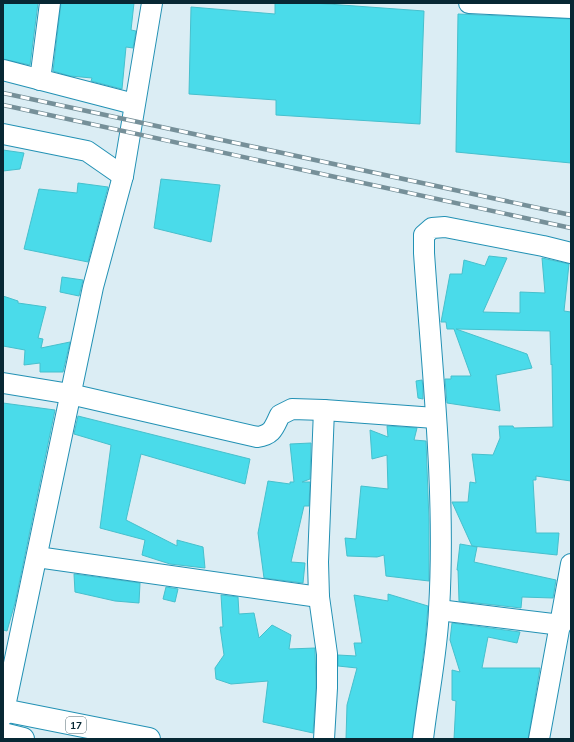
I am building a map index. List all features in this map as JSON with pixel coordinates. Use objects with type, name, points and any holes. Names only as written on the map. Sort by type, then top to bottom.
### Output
[{"type":"highway","name":"17","points":[[3,712],[149,739]]},
{"type":"highway","points":[[3,734],[23,739]]},
{"type":"street","points":[[40,80],[50,3]]},
{"type":"street","points":[[3,712],[37,558],[93,287],[123,176],[152,3]]},
{"type":"street","points":[[469,3],[571,8]]},
{"type":"street","points":[[3,70],[134,104]]},
{"type":"street","points":[[3,134],[80,149],[93,154],[123,176]]},
{"type":"street","points":[[423,739],[439,610],[440,500],[424,260],[424,235],[432,228],[445,227],[571,253]]},
{"type":"street","points":[[3,383],[70,394],[257,437],[270,434],[274,429],[280,415],[286,411],[324,410],[435,418]]},
{"type":"street","points":[[324,410],[318,562],[319,597],[327,654],[324,739]]},
{"type":"street","points":[[37,558],[319,597]]},
{"type":"street","points":[[539,739],[571,564]]},
{"type":"street","points":[[439,610],[560,625]]},
{"type":"building","points":[[3,3],[38,3],[30,65],[3,59]]},
{"type":"building","points":[[61,3],[134,3],[131,30],[136,31],[133,48],[126,47],[122,89],[91,81],[92,78],[70,76],[53,71]]},
{"type":"building","points":[[275,3],[314,3],[424,11],[420,124],[276,115],[276,100],[189,94],[191,7],[275,14]]},
{"type":"building","points":[[458,14],[571,19],[571,163],[456,152]]},
{"type":"building","points":[[3,150],[24,153],[20,169],[3,171]]},
{"type":"building","points":[[161,179],[220,185],[211,242],[154,228]]},
{"type":"building","points":[[78,183],[108,187],[88,262],[24,249],[39,189],[77,193]]},
{"type":"building","points":[[489,256],[507,258],[483,312],[520,313],[520,292],[545,293],[542,258],[569,264],[564,311],[571,312],[571,481],[536,476],[536,480],[533,480],[536,533],[559,533],[557,555],[472,546],[452,502],[468,502],[470,482],[476,483],[472,454],[493,455],[500,438],[499,426],[513,426],[514,428],[553,427],[550,331],[456,329],[527,354],[532,368],[496,375],[500,411],[447,403],[445,379],[451,379],[451,376],[471,376],[454,329],[447,329],[446,322],[441,322],[450,274],[462,274],[464,260],[485,266]]},
{"type":"building","points":[[62,277],[83,280],[79,296],[60,292]]},
{"type":"building","points":[[3,296],[18,301],[18,303],[46,307],[38,338],[43,339],[41,348],[70,342],[63,372],[40,372],[40,363],[24,365],[25,350],[3,346]]},
{"type":"building","points":[[422,380],[423,399],[418,398],[416,381]]},
{"type":"building","points":[[3,403],[55,410],[15,603],[7,631],[3,630]]},
{"type":"building","points":[[78,416],[250,459],[245,484],[141,454],[126,520],[177,546],[177,540],[203,547],[205,568],[170,564],[142,555],[145,540],[100,528],[111,445],[74,434]]},
{"type":"building","points":[[387,426],[417,428],[414,440],[426,441],[429,521],[429,581],[386,576],[384,555],[377,557],[347,556],[345,538],[356,539],[361,486],[388,489],[387,455],[372,459],[370,430],[388,437]]},
{"type":"building","points":[[311,443],[310,479],[302,482],[310,482],[309,506],[304,506],[291,562],[305,563],[303,583],[264,578],[258,533],[268,481],[290,484],[290,482],[294,482],[290,444]]},
{"type":"building","points":[[460,544],[477,547],[474,562],[556,580],[553,598],[522,597],[521,608],[459,601],[457,570]]},
{"type":"building","points":[[74,574],[140,583],[139,603],[115,601],[75,592]]},
{"type":"building","points":[[166,587],[178,589],[175,602],[163,599]]},
{"type":"building","points":[[388,594],[428,606],[425,641],[412,739],[346,739],[347,705],[357,668],[338,666],[338,655],[356,656],[354,643],[362,643],[354,595],[388,601]]},
{"type":"building","points":[[221,595],[238,597],[239,614],[254,613],[259,638],[272,625],[291,635],[289,649],[315,648],[316,688],[313,733],[263,722],[268,681],[231,684],[216,679],[215,668],[224,655],[220,627],[223,627]]},
{"type":"building","points":[[452,623],[520,632],[517,643],[488,637],[482,668],[540,668],[528,739],[454,739],[456,701],[452,700],[452,670],[460,672],[450,640]]},
{"type":"railway","points":[[3,93],[571,215]]},
{"type":"railway","points":[[3,105],[571,228]]}]
